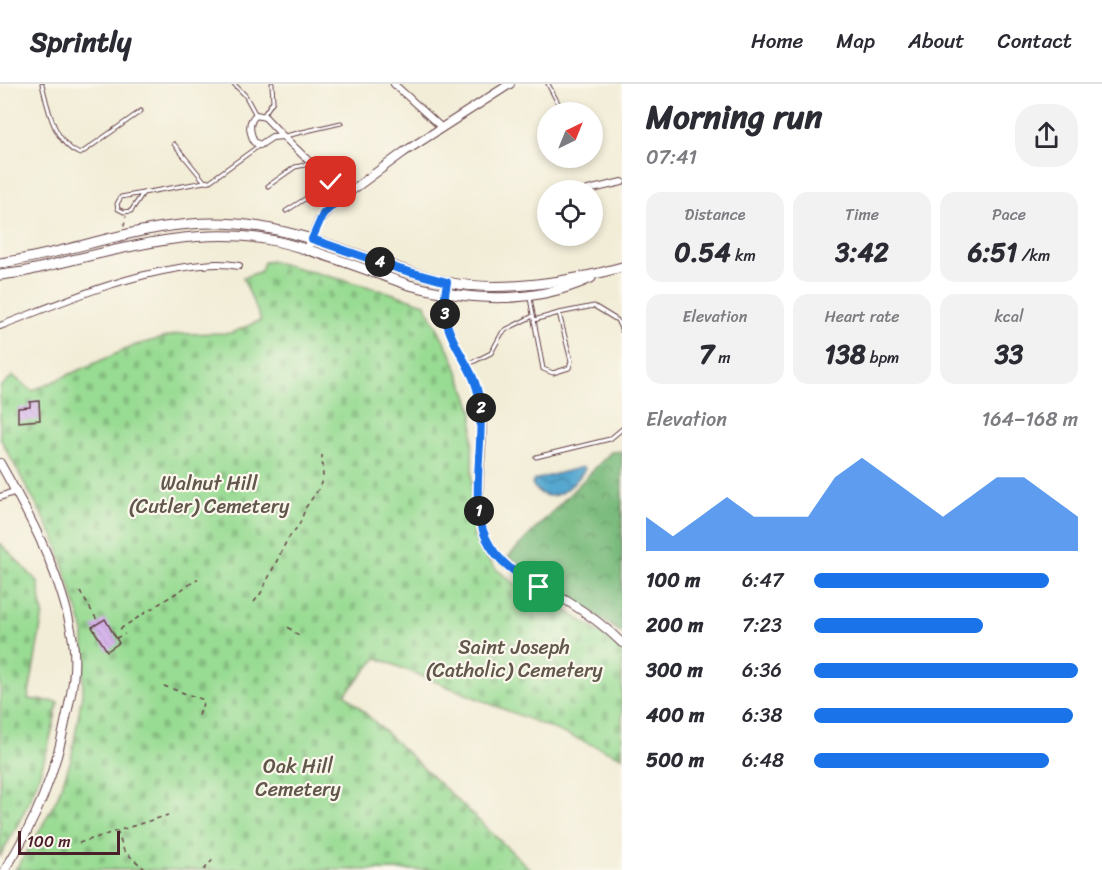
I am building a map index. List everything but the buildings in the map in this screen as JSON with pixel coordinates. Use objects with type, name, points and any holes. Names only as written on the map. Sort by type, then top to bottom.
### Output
[{"type":"main road","points":[[0,263],[157,229],[200,223],[257,226],[312,239],[399,269],[447,282],[482,286],[539,284],[622,267]]},
{"type":"main road","points":[[0,275],[23,272],[169,239],[216,235],[274,240],[409,285],[445,293],[492,298],[530,296],[565,289],[601,273]]},
{"type":"street","points":[[394,84],[442,128]]},
{"type":"street","points":[[307,251],[323,214],[344,195],[510,84]]},
{"type":"street","points":[[283,136],[272,137],[260,145],[254,142],[250,132],[250,123],[256,115],[263,116],[344,195]]},
{"type":"street","points":[[603,186],[622,182]]},
{"type":"street","points":[[0,326],[130,278],[211,264],[239,266]]},
{"type":"street","points":[[447,282],[445,293],[447,326],[467,365],[481,405],[483,421],[479,510],[487,541],[509,568],[580,609],[622,643]]},
{"type":"street","points":[[0,463],[47,554],[70,627],[74,666],[69,703],[51,778],[33,822],[5,870]]},
{"type":"street","points":[[0,497],[15,491]]},
{"type":"lane","points":[[42,84],[55,127],[71,150],[80,154],[141,111]]},
{"type":"lane","points":[[234,84],[245,95],[256,115]]},
{"type":"lane","points":[[263,116],[273,101],[272,84]]},
{"type":"lane","points":[[548,84],[557,102]]},
{"type":"lane","points":[[283,136],[341,123]]},
{"type":"lane","points":[[174,144],[205,182]]},
{"type":"lane","points":[[143,193],[133,208],[127,212],[118,209],[117,204],[123,196],[205,182],[215,178],[260,145]]},
{"type":"lane","points":[[268,186],[296,167],[312,164]]},
{"type":"lane","points":[[286,211],[331,182]]},
{"type":"lane","points":[[530,296],[543,369],[553,373],[569,368],[571,365],[559,313]]},
{"type":"lane","points":[[467,365],[491,353],[502,333],[507,329],[533,318],[594,306],[617,320],[622,331]]},
{"type":"lane","points":[[536,457],[610,439],[622,429]]},
{"type":"path","points":[[123,230],[127,212]]},
{"type":"path","points":[[254,602],[261,593],[287,540],[299,525],[306,507],[318,490],[323,478],[322,455]]},
{"type":"path","points":[[120,629],[198,579]]},
{"type":"path","points":[[80,592],[99,623]]},
{"type":"path","points":[[288,627],[301,638]]},
{"type":"path","points":[[116,639],[125,633]]},
{"type":"path","points":[[164,686],[204,700],[198,719]]},
{"type":"path","points":[[79,843],[168,815]]},
{"type":"path","points":[[117,830],[124,851],[146,870]]},
{"type":"path","points":[[204,870],[215,857]]},
{"type":"green space","points":[[271,261],[425,304],[453,358],[473,412],[471,520],[476,540],[482,551],[496,569],[515,584],[557,605],[622,647],[622,757],[377,658],[345,694],[531,870],[15,870],[33,843],[57,798],[71,760],[83,688],[84,632],[56,541],[0,438],[0,387],[13,376],[32,391],[136,345],[178,334],[232,333],[261,320],[243,278],[261,271],[264,262]]},
{"type":"green space","points":[[622,451],[622,633],[508,557],[611,452]]},
{"type":"green space","points":[[0,543],[38,582],[43,614],[28,699],[58,702],[49,744],[37,782],[0,856]]},
{"type":"water","points":[[582,467],[585,469],[568,488],[553,496],[539,492],[532,484],[534,480]]},
{"type":"route","points":[[331,182],[344,195],[323,214],[312,239],[399,269],[447,282],[444,307],[447,326],[470,370],[481,405],[483,421],[479,510],[483,530],[487,541],[500,559],[521,577],[539,587]]},
{"type":"park label","name":"Walnut Hill (Cutler) Cemetery","points":[[209,494]]},
{"type":"park label","name":"Saint Joseph (Catholic) Cemetery","points":[[514,658]]},
{"type":"park label","name":"Oak Hill Cemetery","points":[[298,778]]}]
